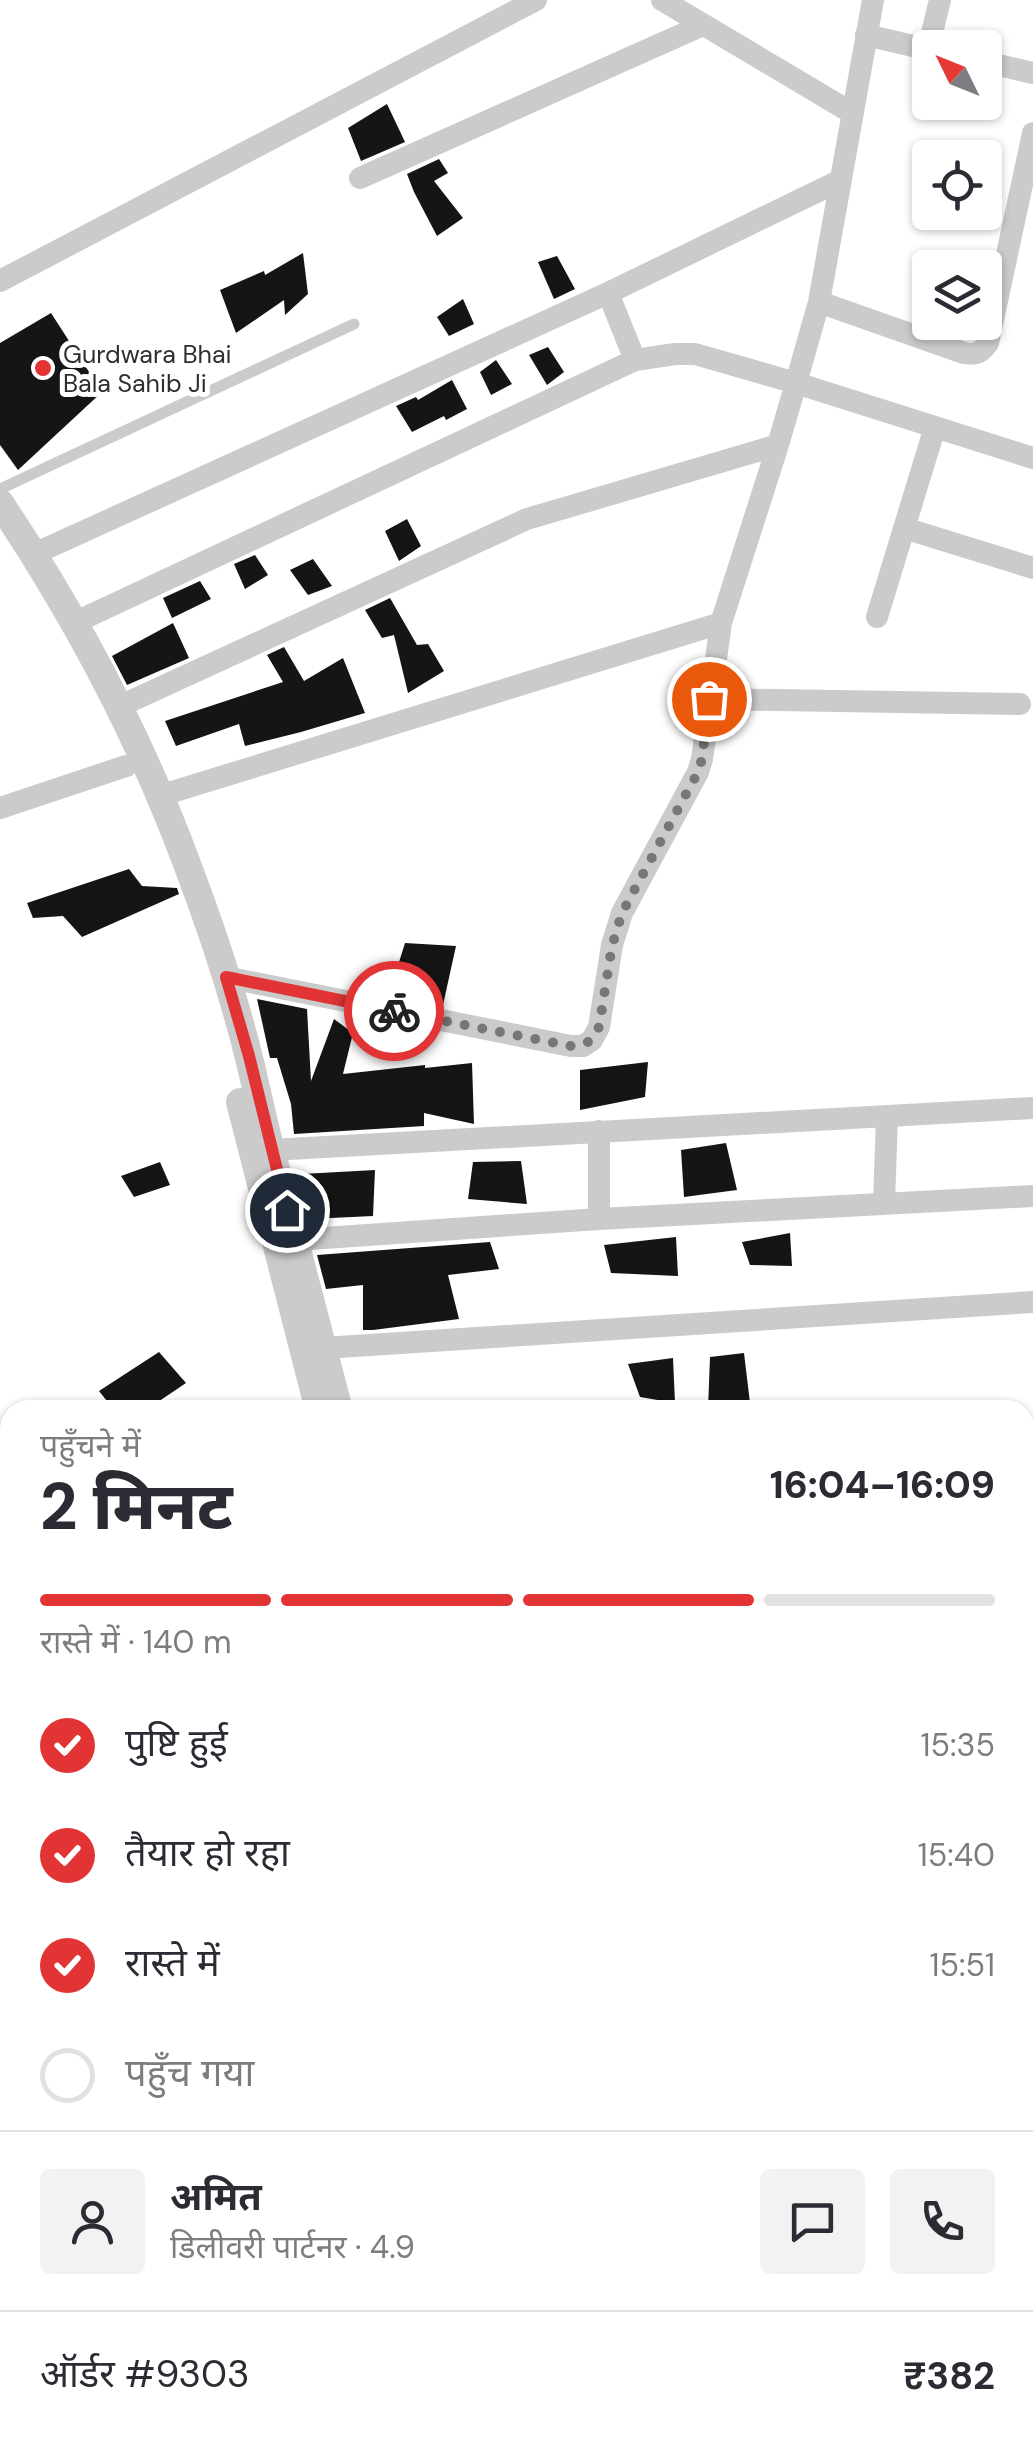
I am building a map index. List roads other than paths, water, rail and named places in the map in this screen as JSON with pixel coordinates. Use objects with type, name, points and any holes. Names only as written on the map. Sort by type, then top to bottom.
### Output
[{"type":"street","points":[[0,281],[536,0]]},
{"type":"street","points":[[662,0],[852,113]]},
{"type":"street","points":[[933,30],[940,0]]},
{"type":"street","points":[[226,977],[571,1046],[583,1046],[592,1040],[599,1027],[612,946],[627,900],[702,759],[721,624],[819,302],[866,35],[865,4]]},
{"type":"street","points":[[360,178],[704,24]]},
{"type":"street","points":[[866,35],[912,45]]},
{"type":"street","points":[[1002,66],[1033,73]]},
{"type":"street","points":[[819,302],[964,353],[982,352],[988,343],[1032,142]]},
{"type":"street","points":[[34,554],[608,293],[841,180]]},
{"type":"street","points":[[608,293],[635,360]]},
{"type":"street","points":[[74,623],[635,360],[695,354],[1033,458]]},
{"type":"street","points":[[877,618],[935,427]]},
{"type":"street","points":[[118,707],[527,519],[778,445]]},
{"type":"street","points":[[0,502],[74,623],[118,707],[187,863],[249,1056],[336,1400]]},
{"type":"street","points":[[904,528],[1033,568]]},
{"type":"street","points":[[0,536],[58,630],[126,766],[170,870],[231,1060],[250,1149],[316,1400]]},
{"type":"street","points":[[159,796],[721,624]]},
{"type":"street","points":[[709,699],[1020,704]]},
{"type":"street","points":[[0,808],[126,766]]},
{"type":"street","points":[[270,1150],[1033,1108]]},
{"type":"street","points":[[884,1204],[887,1116]]},
{"type":"street","points":[[599,1131],[599,1219]]},
{"type":"street","points":[[295,1240],[1033,1196]]},
{"type":"street","points":[[323,1348],[1033,1302]]},
{"type":"lane","points":[[0,489],[354,324]]},
{"type":"place","name":"Gurdwara Bhai Bala Sahib Ji","points":[[43,368]]}]
